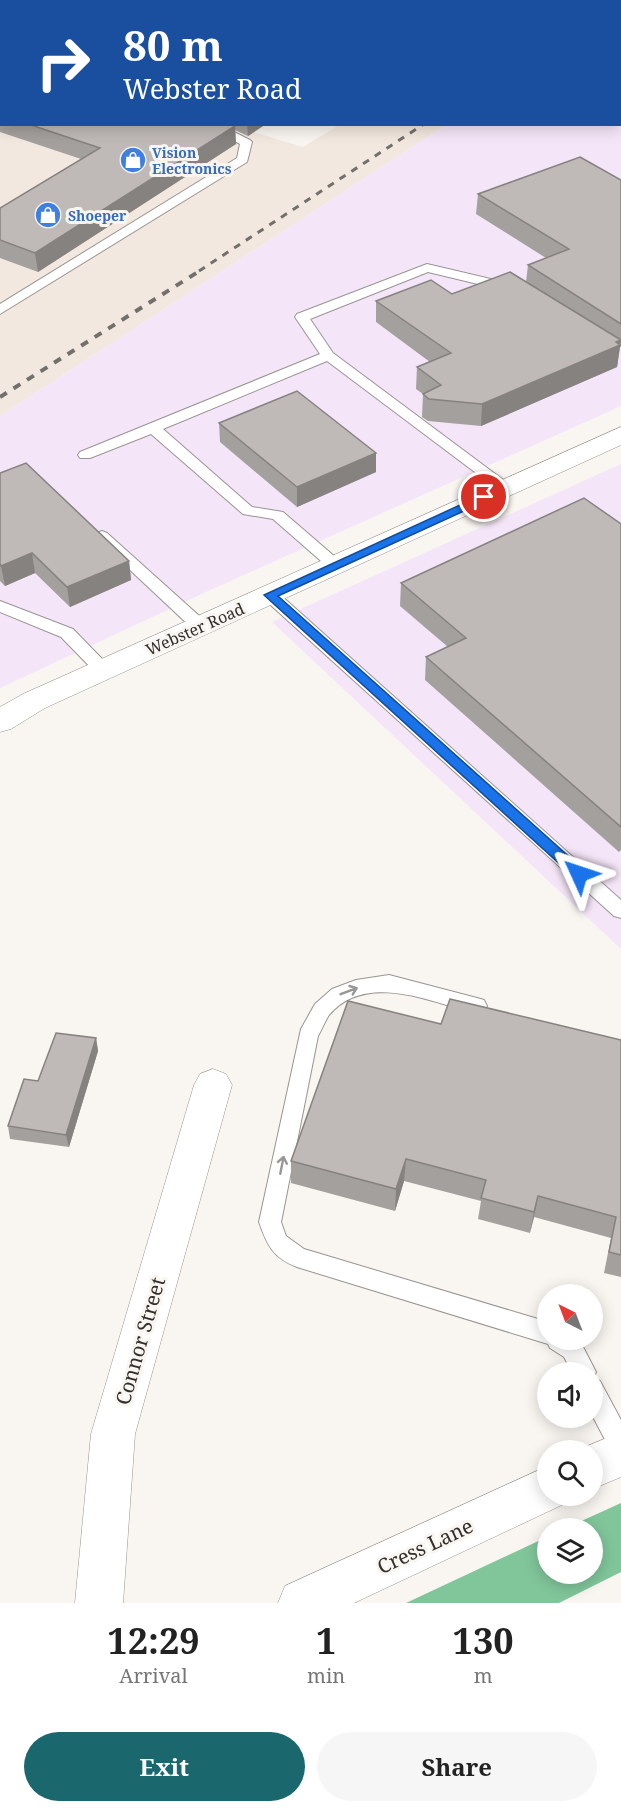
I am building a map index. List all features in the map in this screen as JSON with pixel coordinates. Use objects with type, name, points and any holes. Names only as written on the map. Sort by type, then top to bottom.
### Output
[{"type":"street","name":"Webster Road","points":[[0,721],[34,701],[621,435]]},
{"type":"street","name":"Connor Street","points":[[99,1603],[113,1434],[213,1084]]},
{"type":"street","points":[[603,1462],[621,1454]]},
{"type":"street","name":"Cress Lane","points":[[303,1603],[537,1493]]},
{"type":"lane","points":[[0,310],[243,160],[246,142],[212,126]]},
{"type":"lane","points":[[505,488],[328,356],[302,317],[428,268],[516,289]]},
{"type":"lane","points":[[85,455],[328,356]]},
{"type":"lane","points":[[153,428],[248,511],[278,515],[335,565]]},
{"type":"lane","points":[[89,524],[200,626]]},
{"type":"lane","points":[[270,595],[621,911]]},
{"type":"lane","points":[[0,606],[67,633],[103,670]]},
{"type":"lane","points":[[493,1010],[389,983],[356,988],[339,995],[322,1010],[308,1035],[270,1222],[277,1242],[297,1257],[537,1330]]},
{"type":"lane","points":[[603,1410],[621,1445]]},
{"type":"shaded area","points":[[0,126],[233,126],[303,147],[337,126],[444,126],[0,416]]},
{"type":"shaded area","points":[[444,126],[621,126],[621,406],[206,592],[0,688],[0,416]]},
{"type":"shaded area","points":[[621,464],[621,949],[272,622]]},
{"type":"green space","points":[[621,1503],[621,1572],[603,1581],[603,1518],[588,1518]]},
{"type":"green space","points":[[537,1542],[537,1584],[597,1584],[559,1603],[406,1603]]},
{"type":"building","points":[[34,126],[235,126],[35,253],[0,240],[0,208],[100,148]]},
{"type":"building","points":[[580,157],[621,180],[621,324],[528,265],[569,249],[478,194]]},
{"type":"building","points":[[510,272],[621,340],[616,342],[620,345],[482,404],[429,399],[423,394],[441,385],[417,367],[451,353],[376,301],[431,280],[452,294]]},
{"type":"building","points":[[297,391],[376,453],[297,487],[219,423]]},
{"type":"building","points":[[26,463],[129,561],[67,587],[32,553],[1,566],[0,473]]},
{"type":"building","points":[[584,498],[621,524],[621,827],[426,657],[466,638],[401,583]]},
{"type":"building","points":[[450,999],[621,1040],[621,1255],[609,1252],[616,1217],[538,1196],[534,1212],[481,1198],[486,1180],[406,1159],[396,1189],[291,1161],[348,1001],[441,1024]]},
{"type":"building","points":[[56,1033],[96,1038],[66,1135],[8,1126],[24,1079],[38,1081]]},
{"type":"railway","points":[[199,271],[421,126]]},
{"type":"railway","points":[[0,397],[201,270]]},
{"type":"place","name":"Vision Electronics","points":[[133,160]]},
{"type":"place","name":"Shoeper","points":[[48,215]]},
{"type":"route","points":[[484,497],[270,595],[579,874]]}]
